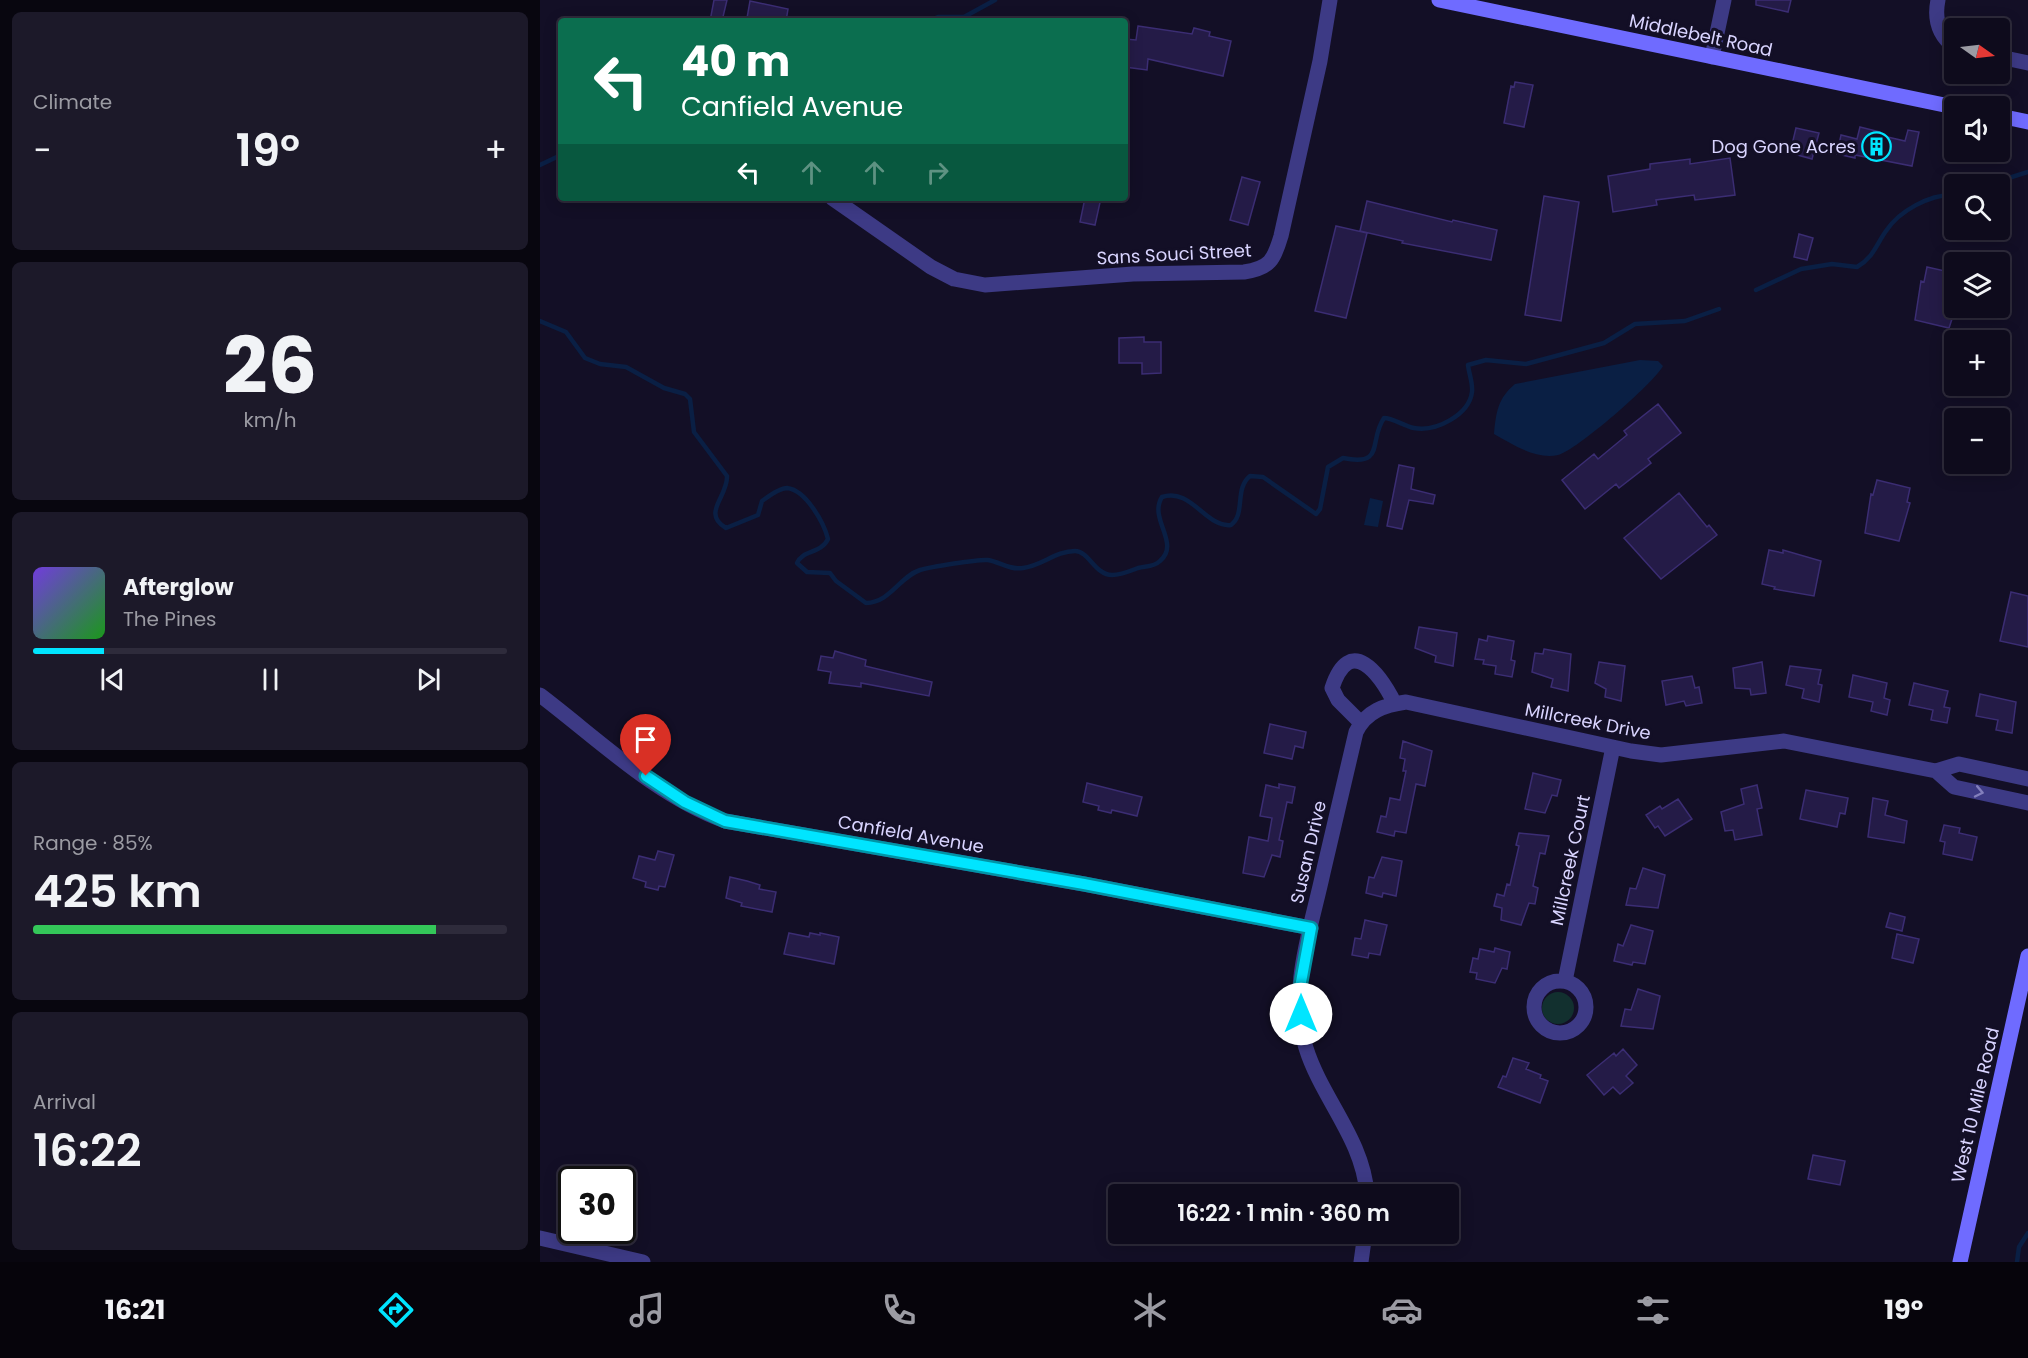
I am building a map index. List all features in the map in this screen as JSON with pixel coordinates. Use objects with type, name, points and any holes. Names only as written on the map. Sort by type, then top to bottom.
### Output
[{"type":"street","name":"Sans Souci Street","points":[[836,201],[931,267],[954,279],[984,285],[1132,274],[1244,272],[1262,269],[1275,257],[1281,236],[1320,62],[1330,0]]},
{"type":"street","name":"Middlebelt Road","points":[[1438,0],[1944,105]]},
{"type":"street","points":[[1712,57],[1724,0]]},
{"type":"street","points":[[1938,0],[1939,28],[1944,34]]},
{"type":"street","points":[[2010,59],[2028,63]]},
{"type":"street","points":[[2010,118],[2028,122]]},
{"type":"street","points":[[1360,722],[1338,700],[1332,688],[1337,672],[1351,662],[1361,661],[1374,669],[1395,704]]},
{"type":"street","name":"Canfield Avenue","points":[[540,695],[646,776],[685,802],[725,821],[1084,884],[1311,928]]},
{"type":"street","name":"Millcreek Drive","points":[[1360,722],[1376,710],[1406,702],[1613,747],[1661,755],[1784,741],[1936,771],[1959,764],[2028,779]]},
{"type":"street","name":"Susan Drive","points":[[1360,722],[1311,928],[1299,993],[1306,1048],[1352,1141],[1366,1184]]},
{"type":"street","name":"Millcreek Court","points":[[1565,981],[1613,747]]},
{"type":"street","name":"Millcreek Drive","points":[[1936,771],[1954,787],[2028,803]]},
{"type":"street","name":"West 10 Mile Road","points":[[1960,1262],[2028,956]]},
{"type":"street","points":[[540,1238],[643,1262]]},
{"type":"street","points":[[1361,1262],[1363,1244]]},
{"type":"green space","points":[[1558,992],[1570,996],[1574,1008],[1570,1020],[1558,1024],[1546,1020],[1542,1008],[1546,996]]},
{"type":"water","points":[[1640,360],[1658,361],[1663,366],[1645,387],[1614,415],[1567,451],[1558,455],[1541,455],[1524,450],[1494,434],[1501,400],[1515,384]]},
{"type":"water","points":[[1370,498],[1383,501],[1378,527],[1364,525]]},
{"type":"building","points":[[714,0],[727,0],[723,18],[711,18]]},
{"type":"building","points":[[1756,0],[1791,0],[1788,12],[1756,5]]},
{"type":"building","points":[[750,1],[788,9],[786,18],[747,18]]},
{"type":"building","points":[[1138,26],[1192,34],[1194,28],[1210,32],[1209,36],[1231,41],[1223,76],[1148,59],[1147,70],[1128,67],[1128,39],[1136,40]]},
{"type":"building","points":[[1515,82],[1533,85],[1524,127],[1504,123],[1511,86],[1514,87]]},
{"type":"building","name":"Dog Gone Acres","points":[[1860,127],[1880,132],[1879,135],[1905,141],[1908,130],[1919,132],[1912,166],[1855,155],[1855,158],[1837,154],[1841,135],[1857,139]]},
{"type":"building","points":[[1796,128],[1819,133],[1812,159],[1790,153]]},
{"type":"building","points":[[1730,158],[1735,195],[1695,200],[1694,195],[1656,200],[1657,205],[1613,212],[1608,176],[1650,169],[1650,164],[1690,159],[1690,164]]},
{"type":"building","points":[[1242,177],[1260,182],[1248,225],[1230,220]]},
{"type":"building","points":[[1544,196],[1579,202],[1561,321],[1525,315]]},
{"type":"building","points":[[1084,201],[1100,201],[1095,225],[1080,222]]},
{"type":"building","points":[[1367,201],[1452,222],[1453,220],[1497,230],[1491,260],[1402,243],[1403,241],[1360,231]]},
{"type":"building","points":[[1336,226],[1367,233],[1346,318],[1315,311]]},
{"type":"building","points":[[1799,234],[1813,238],[1807,260],[1794,257]]},
{"type":"building","points":[[1927,267],[1944,271],[1944,318],[1952,318],[1949,328],[1915,320],[1921,281],[1924,282]]},
{"type":"building","points":[[1144,337],[1144,342],[1161,342],[1161,373],[1142,374],[1142,363],[1119,363],[1119,338]]},
{"type":"building","points":[[1658,404],[1681,433],[1648,459],[1651,463],[1619,488],[1616,484],[1585,509],[1562,480],[1594,454],[1598,459],[1627,435],[1624,431]]},
{"type":"building","points":[[1399,465],[1414,468],[1411,489],[1435,495],[1433,504],[1409,500],[1402,529],[1387,526]]},
{"type":"building","points":[[1877,480],[1910,488],[1907,502],[1910,503],[1899,541],[1865,533],[1871,494],[1873,495]]},
{"type":"building","points":[[1679,493],[1707,527],[1709,525],[1717,535],[1661,579],[1624,538]]},
{"type":"building","points":[[1769,550],[1783,553],[1783,550],[1821,561],[1814,596],[1774,589],[1775,587],[1762,584]]},
{"type":"building","points":[[2011,592],[2028,596],[2028,647],[2000,641]]},
{"type":"building","points":[[1419,627],[1457,633],[1453,666],[1435,662],[1436,656],[1415,648]]},
{"type":"building","points":[[1488,636],[1514,641],[1511,660],[1515,661],[1512,677],[1495,674],[1496,666],[1483,664],[1484,660],[1475,659],[1479,639],[1487,641]]},
{"type":"building","points":[[1544,649],[1571,654],[1568,691],[1551,687],[1553,679],[1532,672],[1535,653],[1543,654]]},
{"type":"building","points":[[835,651],[866,660],[865,666],[932,682],[929,696],[861,683],[861,687],[829,683],[831,672],[818,670],[821,656],[833,658]]},
{"type":"building","points":[[1599,662],[1625,666],[1621,701],[1605,697],[1606,689],[1595,683]]},
{"type":"building","points":[[1762,662],[1766,693],[1751,695],[1750,689],[1735,688],[1733,668]]},
{"type":"building","points":[[1790,666],[1821,670],[1818,684],[1822,685],[1819,702],[1802,698],[1804,689],[1786,685]]},
{"type":"building","points":[[1853,675],[1887,683],[1884,698],[1890,700],[1887,715],[1871,711],[1873,702],[1849,697]]},
{"type":"building","points":[[1692,676],[1695,688],[1699,687],[1702,703],[1686,706],[1684,701],[1666,705],[1662,681]]},
{"type":"building","points":[[1914,683],[1948,691],[1944,707],[1950,708],[1947,723],[1931,720],[1933,710],[1909,705]]},
{"type":"building","points":[[1980,694],[2016,702],[2012,733],[1996,730],[1998,720],[1976,716]]},
{"type":"building","points":[[1270,724],[1306,732],[1303,748],[1295,746],[1292,759],[1264,753]]},
{"type":"building","points":[[1403,741],[1432,751],[1425,786],[1416,784],[1406,833],[1395,831],[1394,836],[1377,832],[1381,816],[1386,817],[1390,798],[1400,800],[1406,771],[1403,771],[1405,759],[1400,758]]},
{"type":"building","points":[[1533,773],[1561,780],[1557,796],[1552,795],[1545,813],[1525,809]]},
{"type":"building","points":[[1087,783],[1142,797],[1137,816],[1112,810],[1111,813],[1098,810],[1099,806],[1083,802]]},
{"type":"building","points":[[1279,784],[1295,787],[1292,803],[1287,802],[1279,840],[1283,841],[1280,857],[1272,855],[1264,877],[1243,873],[1249,837],[1268,841],[1272,818],[1260,816],[1266,785],[1279,788]]},
{"type":"building","points":[[1757,785],[1762,808],[1757,809],[1762,835],[1735,840],[1733,830],[1725,831],[1721,812],[1744,804],[1741,789]]},
{"type":"building","points":[[1806,790],[1848,798],[1845,814],[1840,813],[1837,827],[1800,819]]},
{"type":"building","points":[[1873,798],[1888,801],[1885,815],[1907,821],[1904,843],[1868,837]]},
{"type":"building","points":[[1678,799],[1692,819],[1665,836],[1658,826],[1655,828],[1646,815]]},
{"type":"building","points":[[1944,825],[1960,828],[1959,833],[1977,837],[1972,860],[1943,854],[1945,842],[1940,841]]},
{"type":"building","points":[[1519,833],[1549,836],[1545,854],[1540,853],[1533,886],[1538,888],[1535,904],[1529,903],[1521,925],[1501,920],[1502,908],[1494,906],[1497,894],[1504,896],[1507,884],[1510,885],[1519,846],[1516,845]]},
{"type":"building","points":[[658,851],[674,855],[665,887],[659,886],[658,890],[645,887],[646,882],[633,878],[639,856],[655,860]]},
{"type":"building","points":[[1382,857],[1402,861],[1396,896],[1383,893],[1382,897],[1366,893],[1369,877],[1374,878]]},
{"type":"building","points":[[1643,868],[1665,875],[1658,908],[1626,905],[1630,888],[1636,889]]},
{"type":"building","points":[[730,877],[760,885],[759,889],[776,892],[772,912],[741,906],[742,903],[726,898]]},
{"type":"building","points":[[1890,913],[1905,917],[1902,931],[1886,927]]},
{"type":"building","points":[[1365,920],[1387,925],[1380,955],[1369,953],[1368,958],[1352,955],[1355,938],[1361,939]]},
{"type":"building","points":[[1631,925],[1653,931],[1645,964],[1633,962],[1632,965],[1614,961],[1618,944],[1623,946]]},
{"type":"building","points":[[789,933],[809,937],[810,933],[820,935],[820,933],[839,937],[834,964],[784,954]]},
{"type":"building","points":[[1897,934],[1919,939],[1913,963],[1892,958]]},
{"type":"building","points":[[1495,948],[1510,952],[1507,969],[1502,968],[1495,983],[1476,979],[1477,973],[1470,972],[1473,958],[1478,959],[1480,949],[1494,952]]},
{"type":"building","points":[[1638,989],[1660,996],[1653,1029],[1621,1026],[1625,1009],[1631,1010]]},
{"type":"building","points":[[1623,1049],[1637,1065],[1626,1076],[1633,1083],[1620,1094],[1613,1087],[1604,1095],[1587,1075],[1614,1053],[1616,1056]]},
{"type":"building","points":[[1513,1058],[1529,1063],[1526,1069],[1541,1075],[1540,1078],[1548,1081],[1540,1103],[1498,1087],[1503,1076],[1506,1077]]},
{"type":"building","points":[[1813,1155],[1845,1161],[1840,1185],[1808,1179]]},
{"type":"waterway","points":[[936,18],[964,17],[995,0]]},
{"type":"waterway","points":[[540,165],[558,156]]},
{"type":"waterway","points":[[2010,178],[2028,172]]},
{"type":"waterway","points":[[1756,290],[1801,269],[1832,264],[1857,267],[1871,255],[1886,231],[1899,217],[1916,205],[1944,195]]},
{"type":"waterway","points":[[540,321],[566,332],[585,358],[600,364],[626,367],[664,388],[685,394],[690,399],[694,432],[727,476],[716,510],[719,522],[726,528],[758,515],[762,501],[784,488],[794,490],[813,508],[828,539],[825,544],[803,556],[797,563],[807,572],[830,573],[836,581],[866,603],[875,602],[889,594],[906,578],[920,570],[965,562],[988,560],[1013,568],[1023,568],[1061,553],[1075,551],[1080,552],[1106,574],[1125,573],[1153,565],[1166,554],[1166,539],[1159,514],[1162,497],[1172,495],[1182,498],[1214,520],[1231,525],[1238,515],[1242,488],[1250,476],[1263,477],[1316,514],[1320,509],[1328,467],[1343,458],[1356,460],[1365,459],[1371,455],[1384,418],[1423,429],[1441,424],[1458,415],[1470,400],[1472,392],[1468,365],[1486,360],[1526,364],[1604,343],[1635,324],[1685,321],[1719,309]]},
{"type":"waterway","points":[[2017,1262],[2019,1247],[2028,1233]]},
{"type":"place","name":"Dog Gone Acres","points":[[1877,146]]},
{"type":"route","points":[[646,776],[685,802],[725,821],[1084,884],[1311,928],[1299,993],[1301,1014]]}]
